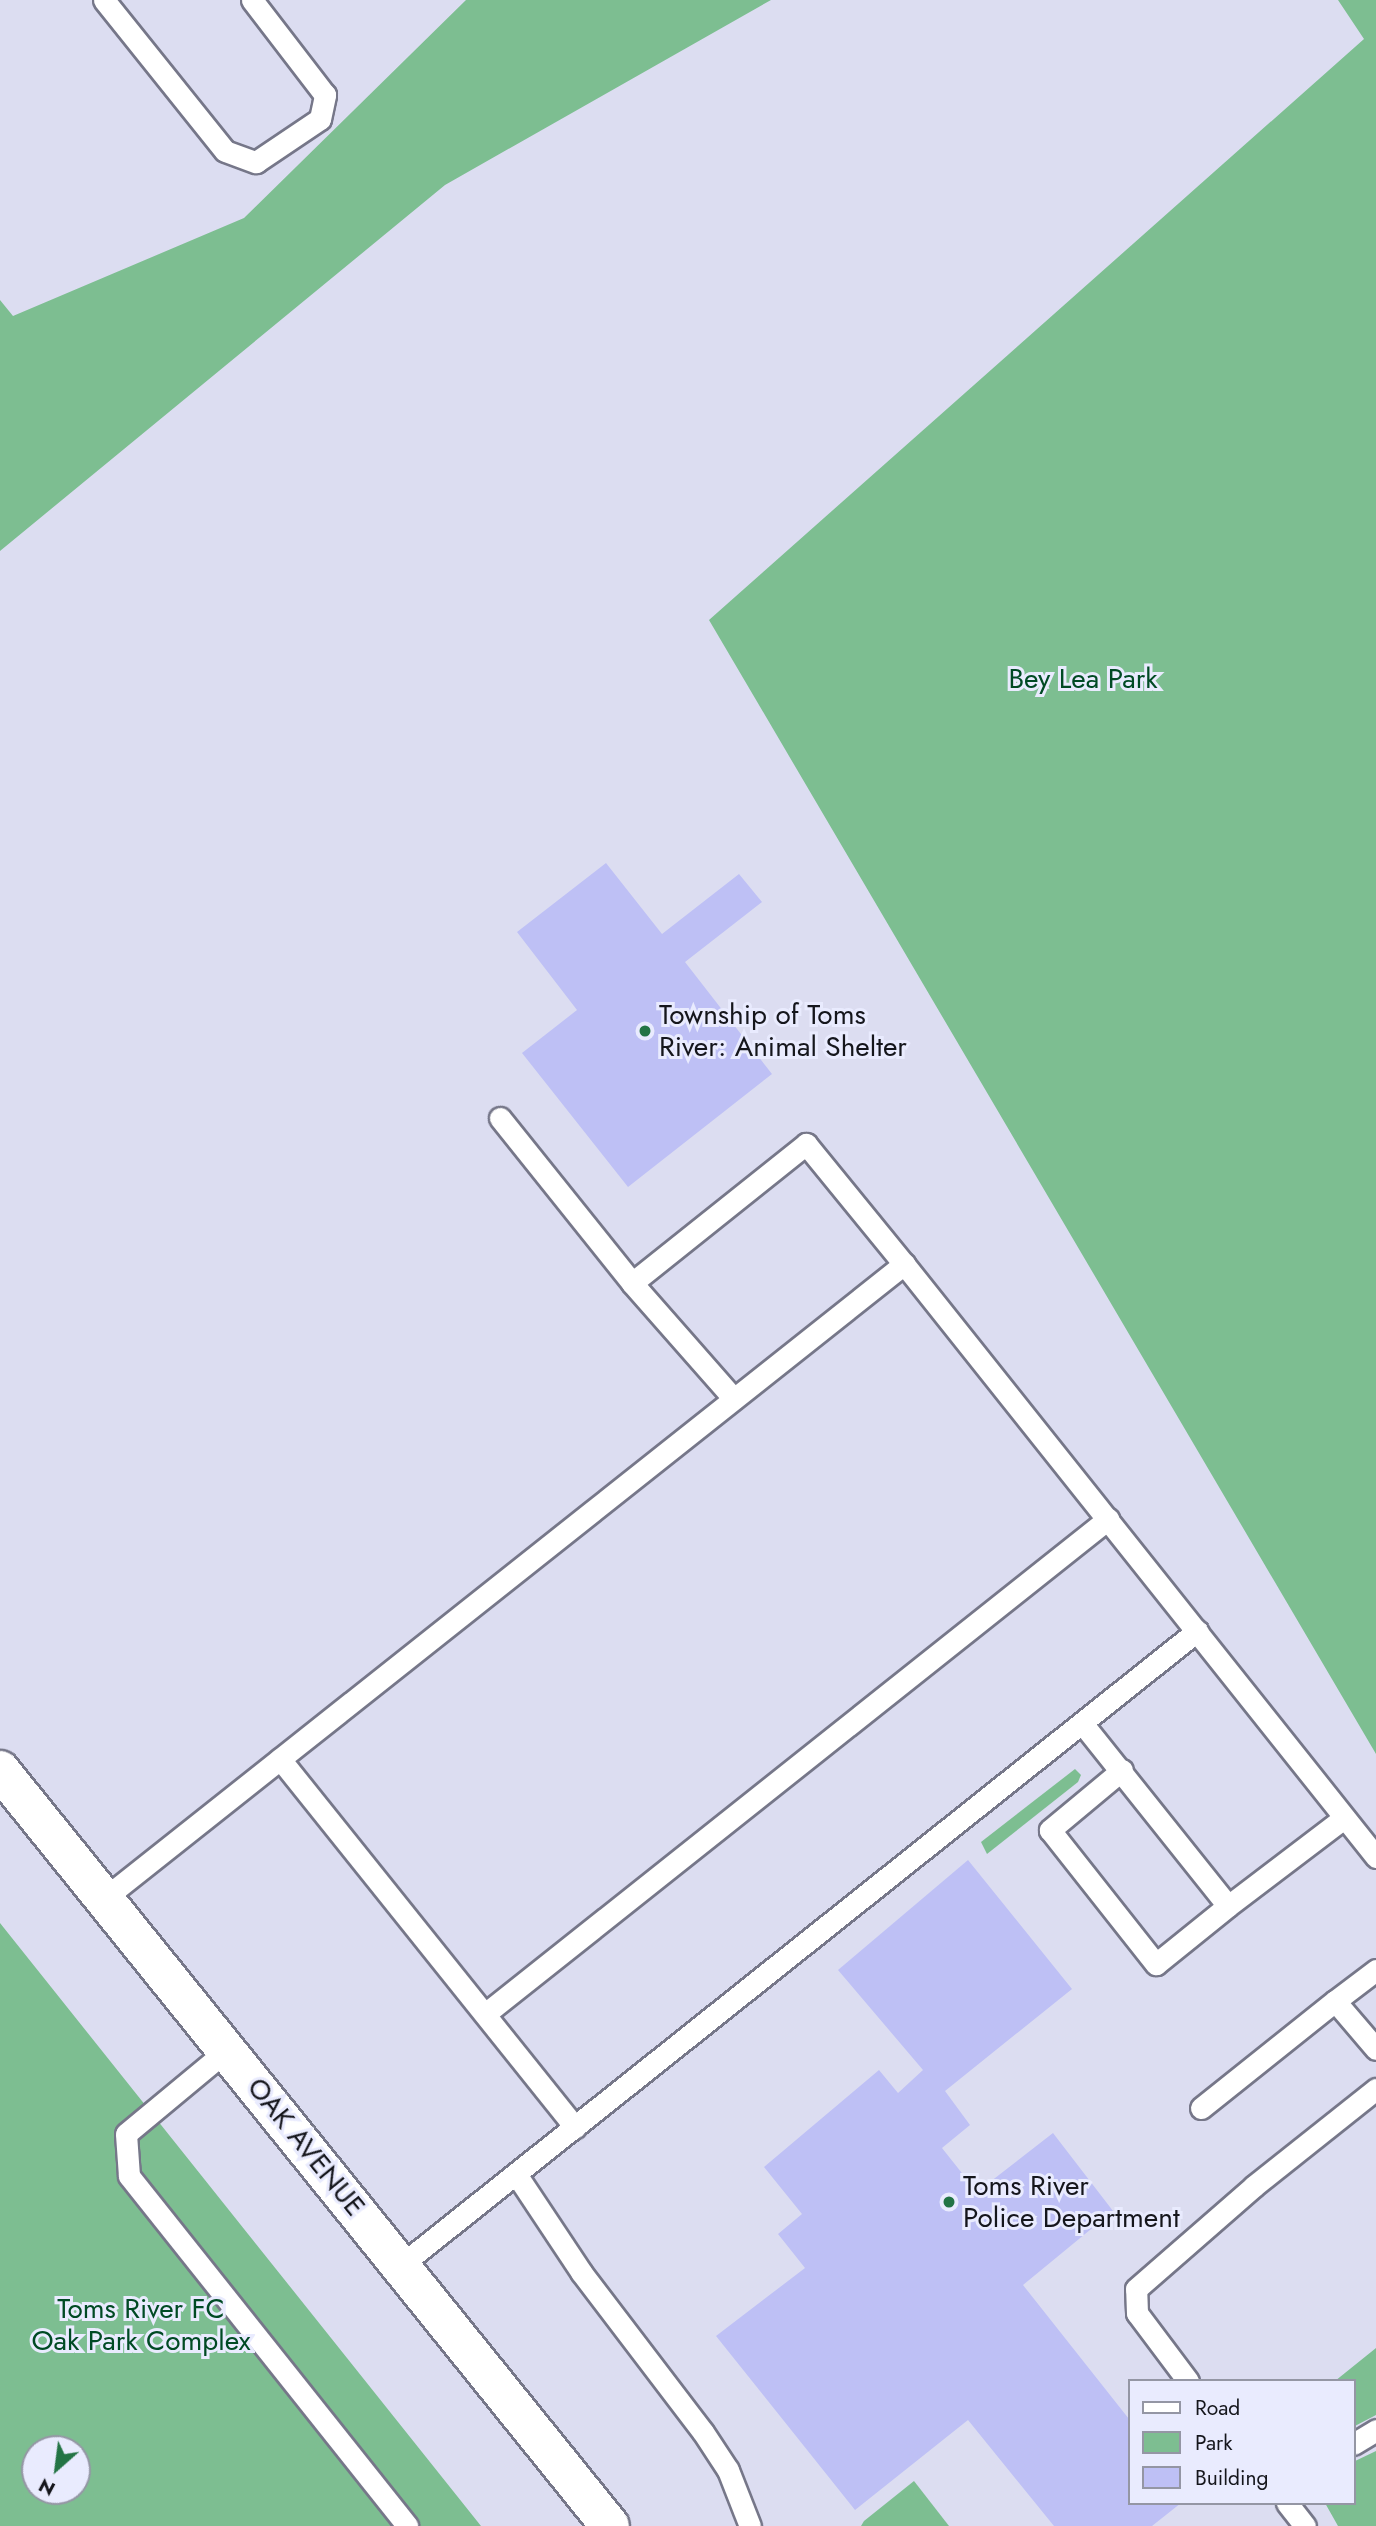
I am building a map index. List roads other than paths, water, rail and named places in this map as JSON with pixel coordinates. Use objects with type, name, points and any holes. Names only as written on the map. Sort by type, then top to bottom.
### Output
[{"type":"street","name":"OAK AVENUE","points":[[0,1770],[106,1897],[610,2526]]},
{"type":"lane","points":[[104,0],[226,151],[256,162],[320,119],[325,95],[252,0]]},
{"type":"lane","points":[[500,1118],[632,1283],[734,1399]]},
{"type":"lane","points":[[632,1283],[806,1144],[1376,1857]]},
{"type":"lane","points":[[106,1897],[904,1264]]},
{"type":"lane","points":[[485,2014],[1108,1519]]},
{"type":"lane","points":[[401,2265],[1197,1631]]},
{"type":"lane","points":[[1082,1723],[1228,1906]]},
{"type":"lane","points":[[280,1759],[575,2127]]},
{"type":"lane","points":[[1122,1770],[1050,1830],[1156,1964],[1344,1818]]},
{"type":"lane","points":[[1201,2108],[1376,1970]]},
{"type":"lane","points":[[1335,2001],[1376,2049]]},
{"type":"lane","points":[[227,2050],[126,2134],[129,2176],[407,2526]]},
{"type":"lane","points":[[1186,2379],[1137,2313],[1136,2289],[1254,2186],[1376,2089]]},
{"type":"lane","points":[[516,2174],[581,2272],[703,2432],[728,2470],[750,2526]]},
{"type":"lane","points":[[1355,2443],[1376,2430]]},
{"type":"lane","points":[[1289,2505],[1305,2526]]},
{"type":"place","name":"Township of Toms River: Animal Shelter","points":[[645,1031]]},
{"type":"place","name":"Toms River Police Department","points":[[949,2202]]},
{"type":"park label","name":"Bey Lea Park","points":[[1083,679]]},
{"type":"park label","name":"Toms River FC Oak Park Complex","points":[[141,2325]]}]
